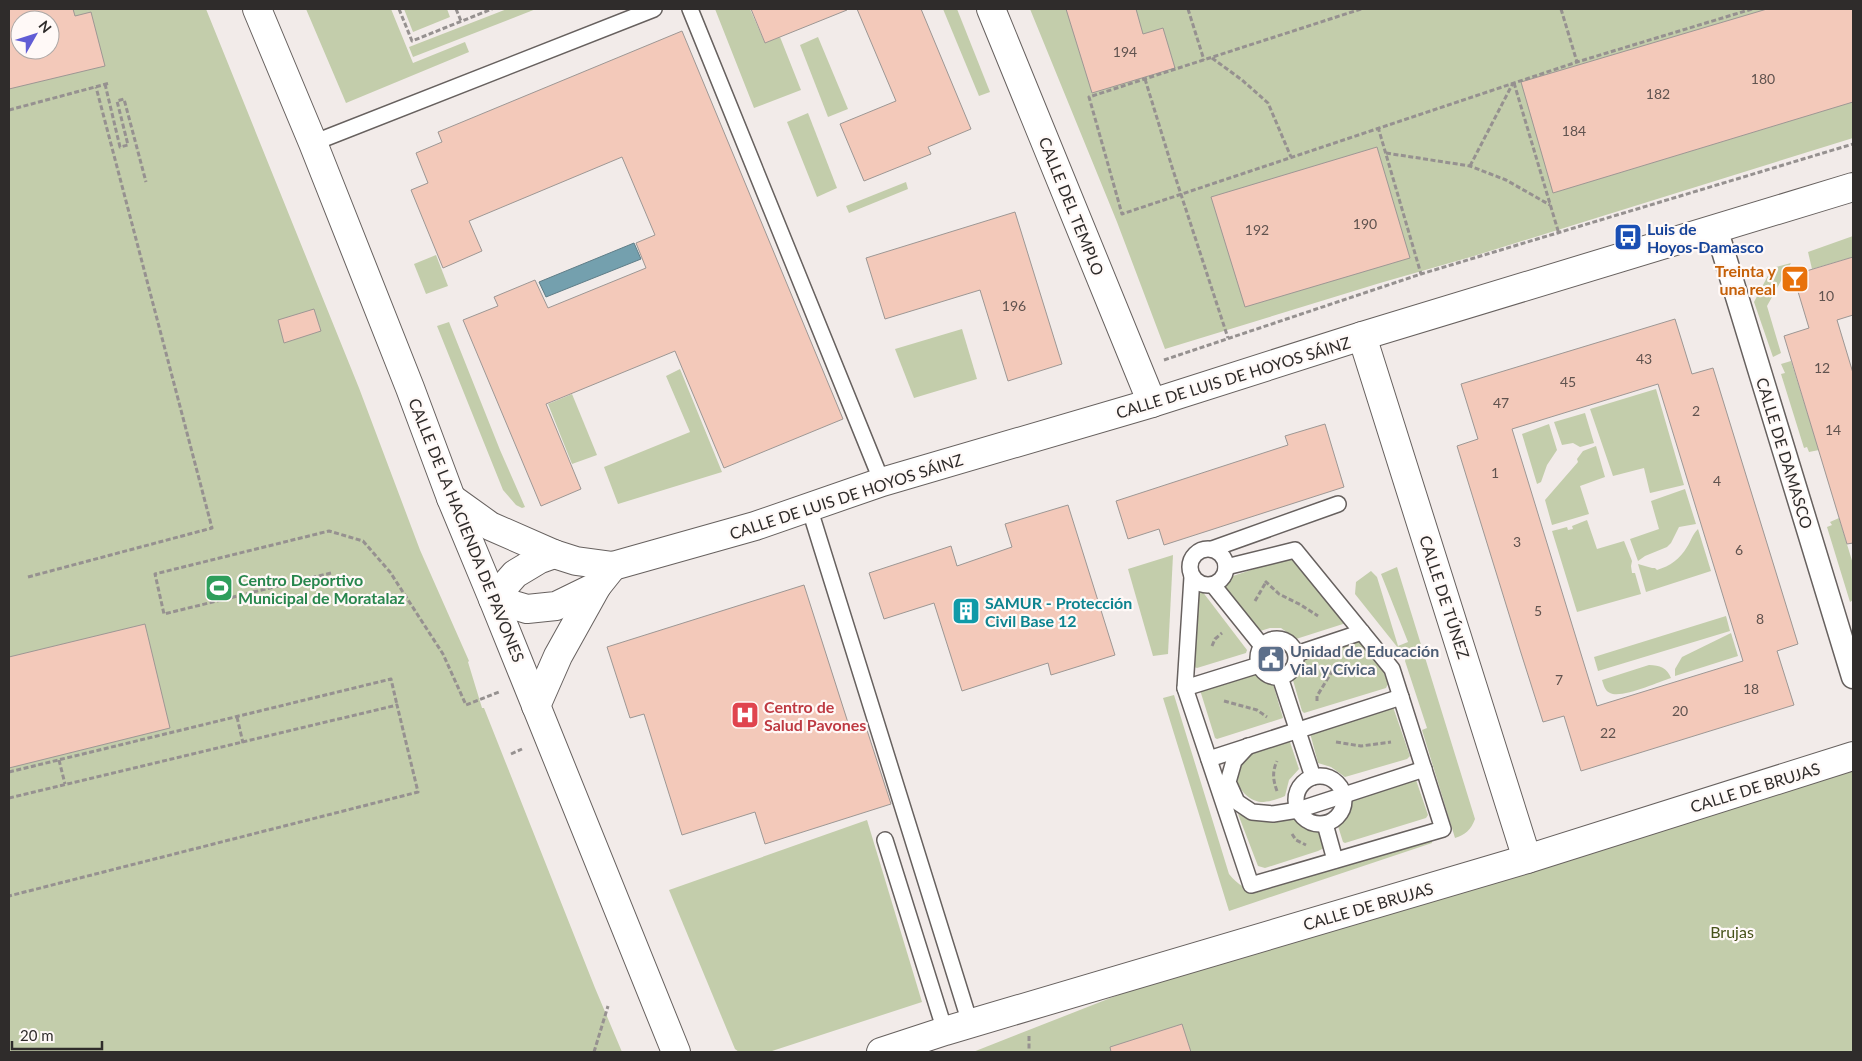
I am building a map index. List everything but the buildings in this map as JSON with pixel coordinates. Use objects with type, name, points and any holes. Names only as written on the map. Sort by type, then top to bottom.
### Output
[{"type":"street","name":"CALLE DE LA HACIENDA DE PAVONES","points":[[256,9],[312,143],[410,388],[451,498],[676,1052]]},
{"type":"street","name":"CALLE DEL TEMPLO","points":[[992,9],[1152,403]]},
{"type":"street","name":"CALLE DE LUIS DE HOYOS SÁINZ","points":[[493,599],[526,609],[556,606],[605,576],[882,482],[1152,403],[1362,336],[1853,187]]},
{"type":"street","name":"CALLE DE DAMASCO","points":[[1716,228],[1853,677]]},
{"type":"street","name":"CALLE DE TÚNEZ","points":[[1362,336],[1527,859]]},
{"type":"street","name":"CALLE DE LUIS DE HOYOS SÁINZ","points":[[451,498],[490,526],[554,554],[576,561],[605,576]]},
{"type":"street","points":[[493,599],[515,574],[540,559],[554,554]]},
{"type":"street","points":[[536,706],[558,656],[605,576]]},
{"type":"street","name":"CALLE DE BRUJAS","points":[[881,1052],[970,1023],[1527,859],[1853,756]]},
{"type":"lane","points":[[312,143],[654,9]]},
{"type":"lane","points":[[690,9],[882,482]]},
{"type":"lane","points":[[1226,568],[1295,550],[1392,669],[1443,829],[1251,886],[1185,688],[1192,577],[1190,571],[1191,559],[1200,551],[1212,549],[1338,504]]},
{"type":"lane","points":[[809,507],[970,1023]]},
{"type":"lane","points":[[1192,577],[1201,584],[1212,585],[1222,578],[1226,568],[1222,556],[1212,549]]},
{"type":"lane","points":[[1212,585],[1262,646]]},
{"type":"lane","points":[[1296,654],[1362,632]]},
{"type":"lane","points":[[1273,638],[1280,638],[1290,644],[1296,654],[1295,666],[1286,675],[1280,677],[1262,671],[1259,665],[1258,651],[1273,638]]},
{"type":"lane","points":[[1185,688],[1259,665]]},
{"type":"lane","points":[[1280,677],[1314,777]]},
{"type":"lane","points":[[1209,759],[1401,697]]},
{"type":"lane","points":[[1248,746],[1234,761],[1228,782],[1237,802],[1252,812],[1273,814],[1298,810],[1424,768]]},
{"type":"lane","points":[[1322,776],[1336,782],[1344,795],[1342,810],[1332,822],[1324,824],[1309,822],[1302,817],[1296,802],[1297,794],[1306,781],[1314,777],[1322,776]]},
{"type":"lane","points":[[1324,824],[1335,860]]},
{"type":"lane","points":[[885,840],[945,1031]]},
{"type":"path","points":[[399,9],[412,41],[492,9]]},
{"type":"path","points":[[456,9],[461,21]]},
{"type":"path","points":[[1188,9],[1204,60]]},
{"type":"path","points":[[1362,9],[1089,97],[1122,214],[1577,62],[1752,9]]},
{"type":"path","points":[[1561,9],[1577,62]]},
{"type":"path","points":[[1212,58],[1268,102],[1291,157]]},
{"type":"path","points":[[1145,79],[1180,195],[1228,338]]},
{"type":"path","points":[[9,110],[110,83]]},
{"type":"path","points":[[1470,166],[1514,83]]},
{"type":"path","points":[[1514,83],[1559,234]]},
{"type":"path","points":[[105,84],[120,147],[128,145],[117,100],[124,99],[146,182]]},
{"type":"path","points":[[28,577],[212,528],[96,88]]},
{"type":"path","points":[[1378,127],[1421,274]]},
{"type":"path","points":[[1164,360],[1421,274],[1853,144]]},
{"type":"path","points":[[1386,154],[1470,166],[1506,180],[1550,205]]},
{"type":"path","points":[[331,572],[164,614],[155,574],[329,531],[363,541],[390,572],[443,654],[466,705],[526,681]]},
{"type":"path","points":[[1261,558],[1266,582],[1279,594],[1318,616],[1328,628],[1336,665],[1317,696],[1317,712],[1327,738],[1340,744],[1362,746],[1384,744],[1413,735]]},
{"type":"path","points":[[9,772],[391,679],[418,792],[9,896]]},
{"type":"path","points":[[9,798],[397,705]]},
{"type":"path","points":[[237,717],[243,743]]},
{"type":"path","points":[[511,754],[528,747]]},
{"type":"path","points":[[59,760],[65,784]]},
{"type":"path","points":[[594,1052],[608,1006]]},
{"type":"path","points":[[1029,1030],[1029,1052]]},
{"type":"green space","name":"Centro Deportivo Municipal de Moratalaz","points":[[9,9],[206,9],[359,388],[420,550],[469,661],[482,708],[484,708],[622,1052],[9,1052]]},
{"type":"green space","points":[[306,9],[391,9],[413,63],[465,42],[469,52],[346,103]]},
{"type":"green space","points":[[404,9],[447,9],[450,17],[413,32]]},
{"type":"green space","points":[[507,9],[536,9],[413,57],[409,47]]},
{"type":"green space","points":[[715,9],[750,9],[765,43],[780,37],[801,90],[754,108]]},
{"type":"green space","points":[[943,9],[957,9],[990,92],[979,96]]},
{"type":"green space","points":[[1030,9],[1853,9],[1853,138],[1474,256],[1165,349],[1117,222]]},
{"type":"green space","points":[[818,37],[848,109],[828,117],[800,45]]},
{"type":"green space","points":[[808,113],[837,188],[817,197],[787,122]]},
{"type":"green space","points":[[906,182],[908,189],[849,213],[846,206]]},
{"type":"green space","points":[[1853,236],[1853,257],[1812,269],[1808,252]]},
{"type":"green space","points":[[436,255],[448,286],[426,294],[414,264]]},
{"type":"green space","points":[[1791,263],[1767,306],[1781,353],[1773,357],[1754,302],[1772,268]]},
{"type":"green space","points":[[449,322],[525,507],[522,508],[516,505],[503,490],[437,326]]},
{"type":"green space","points":[[962,329],[977,379],[914,398],[895,349]]},
{"type":"green space","points":[[1791,361],[1819,450],[1809,452],[1807,447],[1804,448],[1781,374],[1785,373],[1781,364]]},
{"type":"green space","points":[[680,369],[722,472],[618,504],[604,467],[690,432],[666,376]]},
{"type":"green space","points":[[1656,389],[1684,485],[1650,493],[1644,468],[1613,476],[1590,409]]},
{"type":"green space","points":[[572,394],[597,455],[572,464],[548,404]]},
{"type":"green space","points":[[1585,413],[1594,443],[1580,447],[1573,443],[1562,445],[1554,422]]},
{"type":"green space","points":[[1549,424],[1557,450],[1547,465],[1541,482],[1537,484],[1522,434]]},
{"type":"green space","points":[[1596,446],[1605,477],[1580,486],[1589,514],[1552,525],[1545,500],[1578,462],[1577,459],[1583,451]]},
{"type":"green space","points":[[1685,489],[1696,524],[1679,527],[1667,547],[1638,561],[1630,539],[1659,529],[1651,501]]},
{"type":"green space","points":[[1839,518],[1853,564],[1853,600],[1850,602],[1827,527],[1832,525],[1830,522]]},
{"type":"green space","points":[[1587,520],[1597,549],[1624,541],[1632,561],[1632,573],[1635,573],[1641,594],[1577,612],[1552,531],[1567,527],[1568,530],[1573,529],[1572,526]]},
{"type":"green space","points":[[1698,529],[1711,571],[1646,592],[1638,564],[1657,570],[1670,564],[1684,551]]},
{"type":"green space","points":[[1173,555],[1168,654],[1153,656],[1128,569]]},
{"type":"green space","points":[[1293,556],[1346,621],[1343,624],[1296,639],[1281,628],[1270,628],[1257,632],[1223,587],[1230,577]]},
{"type":"green space","points":[[1397,567],[1475,819],[1467,831],[1455,838],[1422,730],[1427,728],[1405,661],[1406,658],[1355,594],[1356,582],[1371,571],[1377,577],[1398,646],[1408,642],[1381,574]]},
{"type":"green space","points":[[1202,591],[1247,650],[1246,653],[1197,668],[1194,667],[1198,592]]},
{"type":"green space","points":[[1726,616],[1730,631],[1598,671],[1594,657]]},
{"type":"green space","points":[[1369,633],[1388,684],[1386,688],[1304,713],[1292,677],[1300,664],[1298,659]]},
{"type":"green space","points":[[1731,633],[1738,656],[1675,676],[1675,669],[1682,657]]},
{"type":"green space","points":[[1649,665],[1663,668],[1671,678],[1622,694],[1610,693],[1605,688],[1602,680]]},
{"type":"green space","points":[[1252,672],[1264,681],[1273,684],[1283,718],[1217,739],[1215,738],[1200,690]]},
{"type":"green space","points":[[1174,695],[1229,874],[1243,887],[1262,891],[1431,837],[1432,843],[1229,911],[1163,698]]},
{"type":"green space","points":[[1393,707],[1410,756],[1407,759],[1345,777],[1331,767],[1318,763],[1310,733]]},
{"type":"green space","points":[[1289,739],[1299,769],[1289,780],[1285,796],[1261,802],[1252,799],[1241,789],[1236,774],[1244,756]]},
{"type":"green space","name":"Brujas","points":[[1853,766],[1853,1052],[973,1052],[1141,986]]},
{"type":"green space","points":[[1415,777],[1428,815],[1426,818],[1345,843],[1343,842],[1337,823],[1349,808],[1351,797]]},
{"type":"green space","points":[[1238,814],[1256,820],[1291,814],[1318,829],[1324,848],[1265,868],[1258,866]]},
{"type":"green space","points":[[867,820],[922,1002],[769,1052],[739,1052],[735,1049],[669,890]]},
{"type":"water","points":[[634,243],[641,259],[546,297],[539,282]]},
{"type":"place","name":"Luis de Hoyos-Damasco","points":[[1628,237]]},
{"type":"place","name":"Treinta y una real","points":[[1795,279]]},
{"type":"place","name":"Centro Deportivo Municipal de Moratalaz","points":[[219,588]]},
{"type":"place","name":"SAMUR - Protección Civil Base 12","points":[[966,611]]},
{"type":"place","name":"Unidad de Educación Vial y Cívica","points":[[1271,659]]},
{"type":"place","name":"Centro de Salud Pavones","points":[[745,715]]}]
